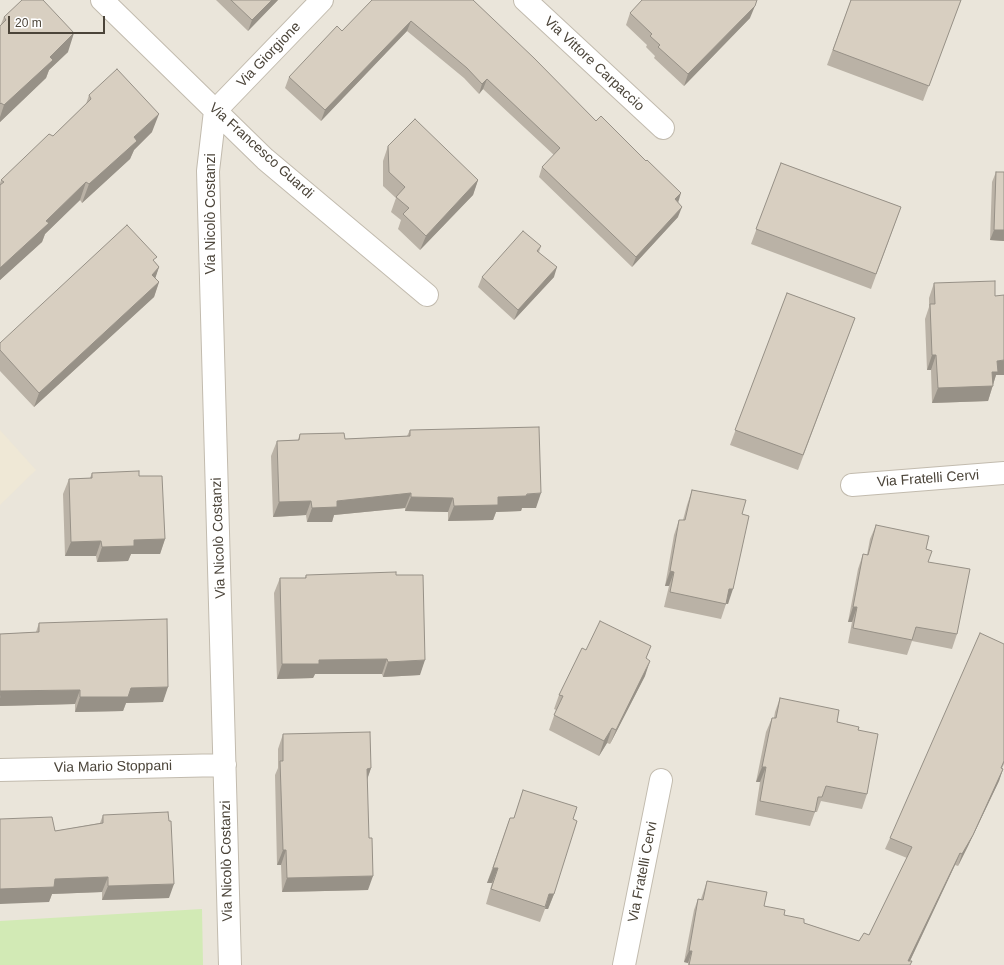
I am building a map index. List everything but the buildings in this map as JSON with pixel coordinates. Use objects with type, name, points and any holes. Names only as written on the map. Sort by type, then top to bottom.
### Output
[{"type":"street","name":"Via Francesco Guardi","points":[[102,0],[265,159],[427,295]]},
{"type":"street","name":"Via Giorgione","points":[[215,111],[322,0]]},
{"type":"street","name":"Via Vittore Carpaccio","points":[[525,0],[662,128]]},
{"type":"street","name":"Via Nicolò Costanzi","points":[[215,111],[208,171],[230,965]]},
{"type":"street","name":"Via Fratelli Cervi","points":[[852,485],[1004,473]]},
{"type":"street","name":"Via Mario Stoppani","points":[[0,770],[225,765]]},
{"type":"street","name":"Via Fratelli Cervi","points":[[624,965],[661,780]]},
{"type":"shaded area","points":[[0,0],[1004,0],[1004,965],[0,965]]},
{"type":"shaded area","points":[[0,430],[36,470],[0,505]]},
{"type":"green space","points":[[202,909],[203,965],[0,965],[0,921]]}]
